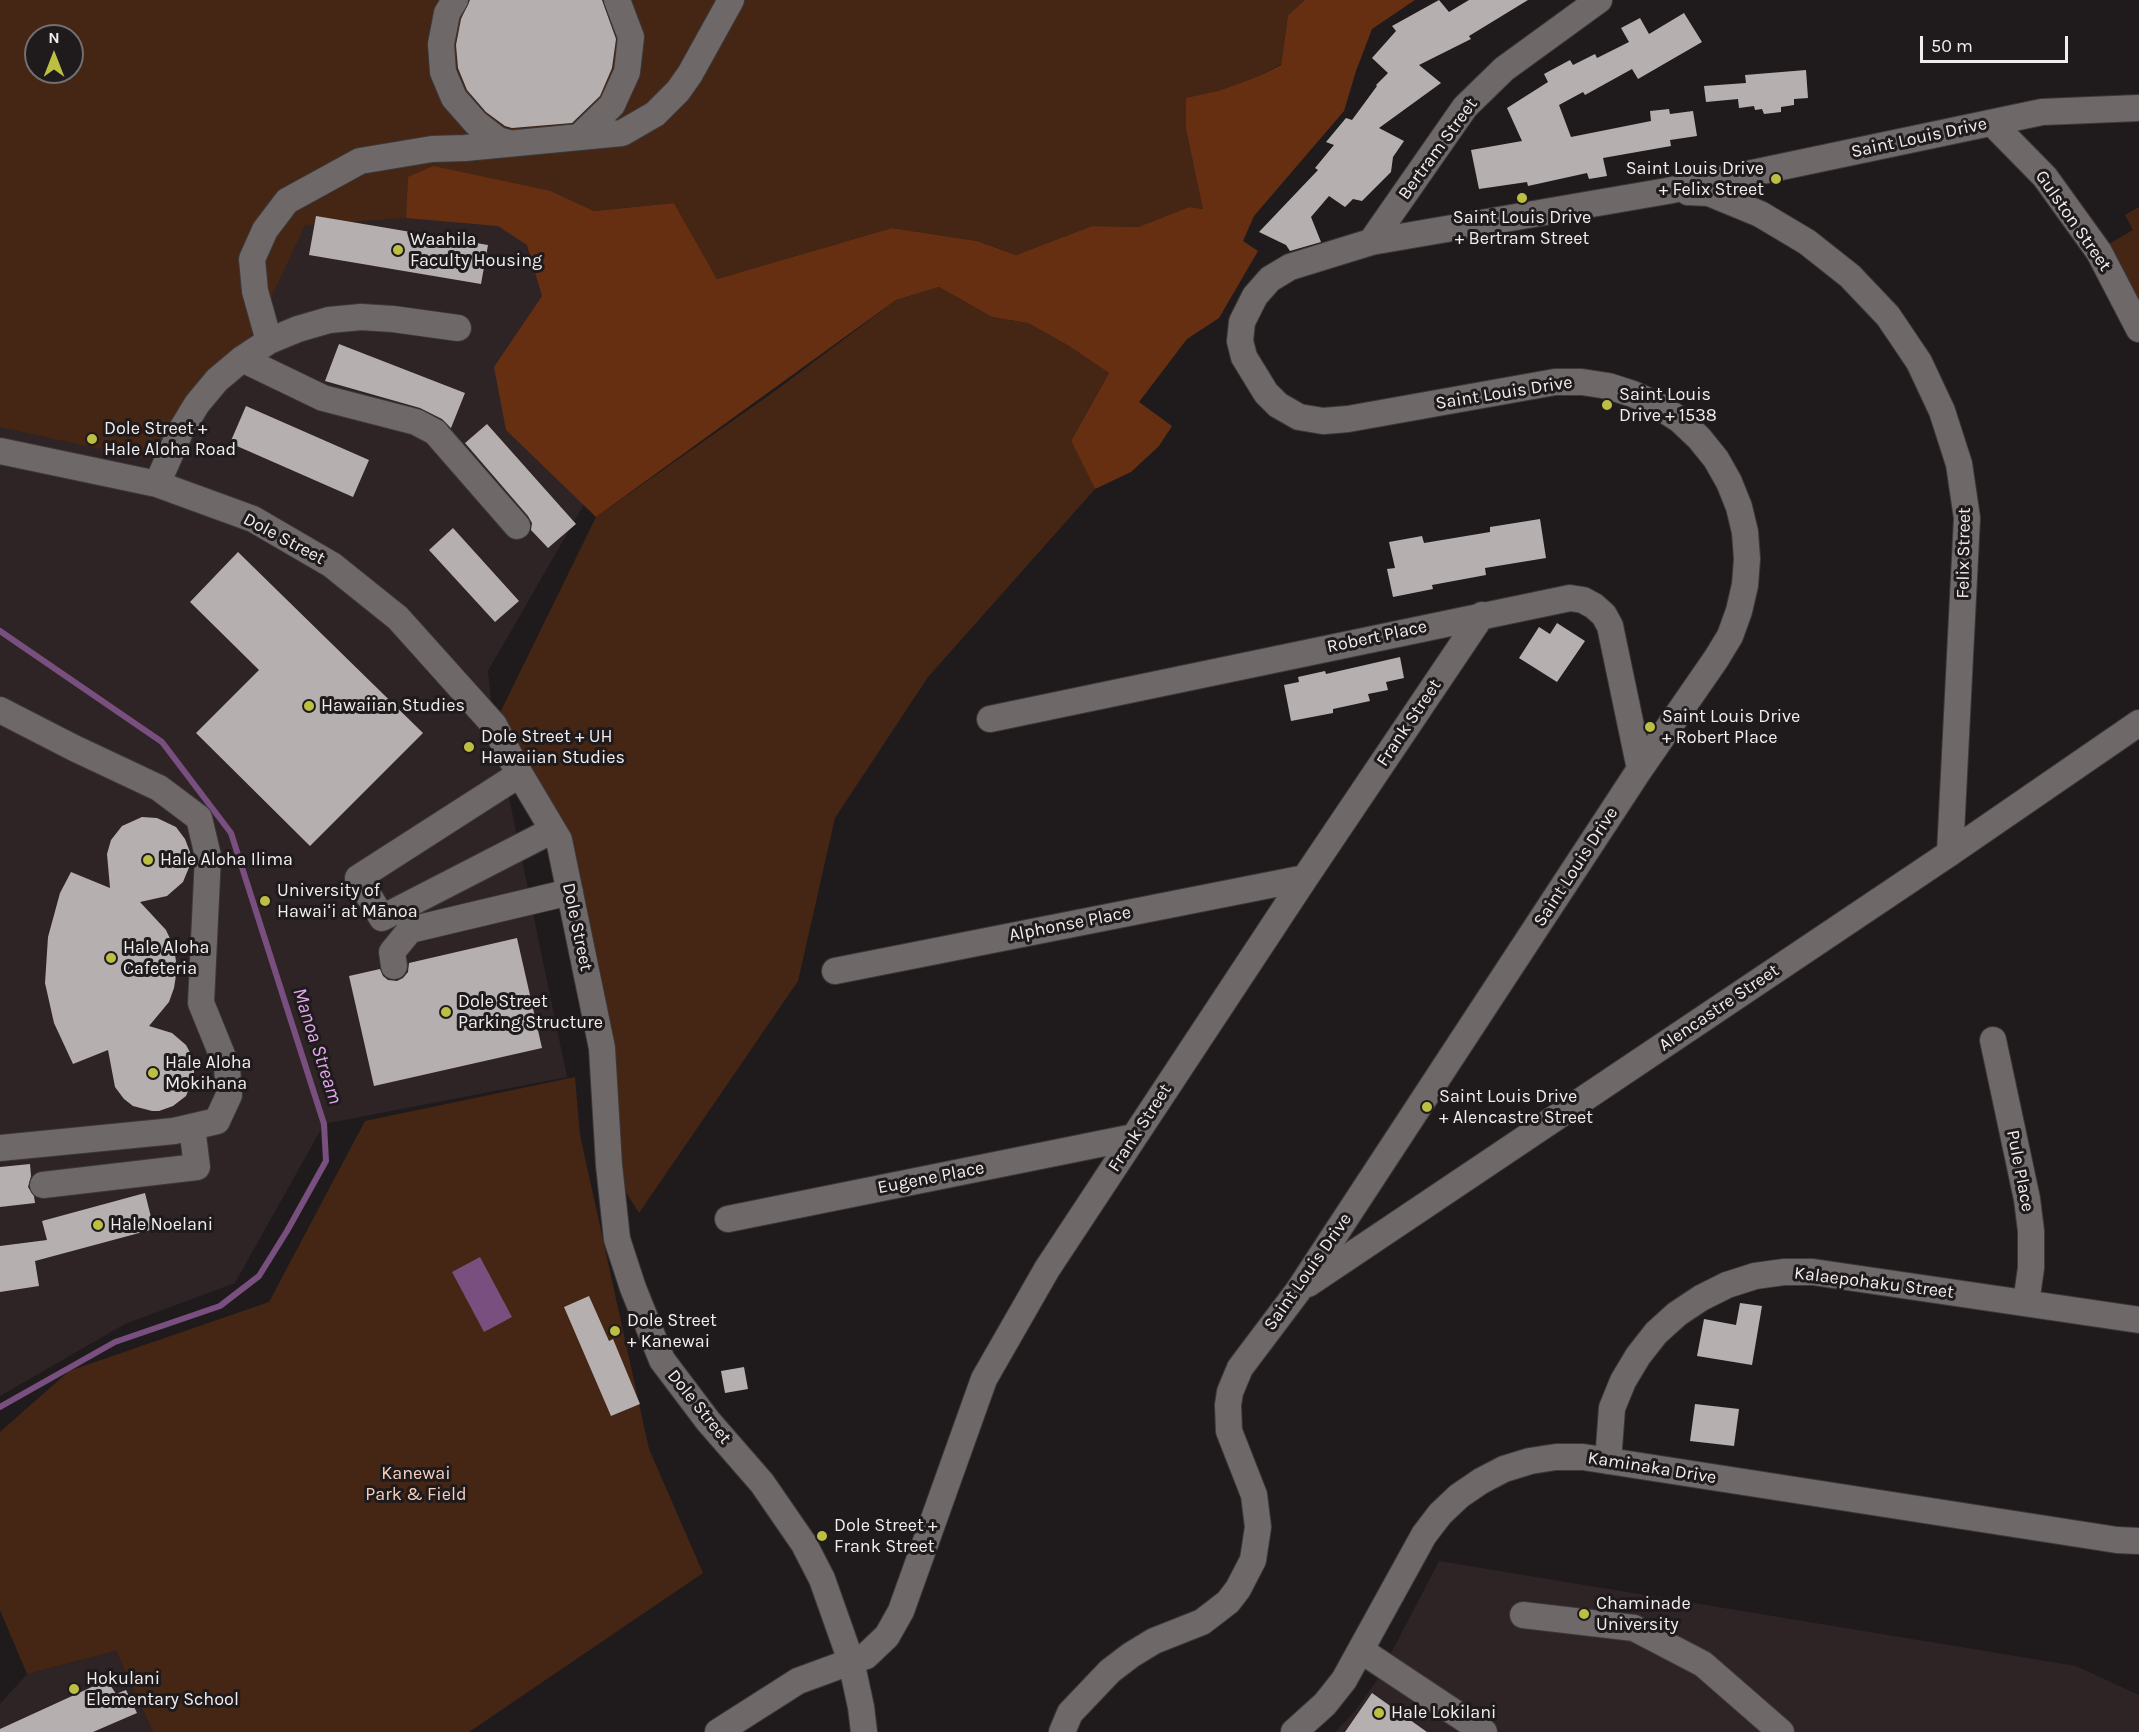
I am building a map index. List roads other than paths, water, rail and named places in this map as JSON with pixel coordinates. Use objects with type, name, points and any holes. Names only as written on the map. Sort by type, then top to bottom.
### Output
[{"type":"street","points":[[455,0],[447,13],[441,44],[443,72],[453,98],[476,123],[498,140],[509,143]]},
{"type":"street","points":[[579,137],[612,105],[627,72],[631,38],[617,0]]},
{"type":"street","points":[[269,341],[255,291],[252,259],[265,230],[287,201],[360,161],[432,149],[622,133],[655,114],[678,91],[690,74],[731,0]]},
{"type":"street","name":"Bertram Street","points":[[1371,242],[1465,107],[1504,69],[1599,0]]},
{"type":"street","name":"Saint Louis Drive","points":[[1062,1732],[1070,1713],[1075,1721],[1110,1671],[1154,1641],[1202,1622],[1228,1602],[1246,1575],[1257,1544],[1257,1511],[1249,1480],[1229,1431],[1228,1405],[1237,1374],[1298,1291],[1640,769],[1716,659],[1730,636],[1745,585],[1747,559],[1745,532],[1739,507],[1729,482],[1716,459],[1699,438],[1680,420],[1657,405],[1608,386],[1582,382],[1555,382],[1335,421],[1299,417],[1278,405],[1256,379],[1242,349],[1240,341],[1242,322],[1251,302],[1270,279],[1290,267],[1371,242],[1667,191],[2042,112],[2139,108]]},
{"type":"street","name":"Gulston Street","points":[[1992,123],[2045,177],[2099,252],[2139,329]]},
{"type":"street","name":"Felix Street","points":[[1667,191],[1708,193],[1760,213],[1808,242],[1842,269],[1888,316],[1919,362],[1942,411],[1959,464],[1968,518],[1950,854]]},
{"type":"street","points":[[157,484],[180,432],[197,404],[218,380],[242,359],[269,341],[329,320],[361,317],[458,328]]},
{"type":"street","points":[[242,359],[323,398],[416,422],[435,432],[518,526]]},
{"type":"street","name":"Dole Street","points":[[0,451],[157,484],[253,519],[332,565],[398,618],[494,725],[559,840],[602,1048],[609,1165],[617,1239],[633,1288],[662,1360],[708,1420],[762,1483],[804,1545],[822,1579],[851,1660],[864,1732]]},
{"type":"street","name":"Robert Place","points":[[990,719],[1570,598],[1583,600],[1599,610],[1607,620],[1640,769]]},
{"type":"street","name":"Frank Street","points":[[718,1732],[798,1681],[866,1656],[887,1636],[894,1624],[984,1379],[1047,1269],[1482,615]]},
{"type":"street","points":[[0,710],[159,788],[199,818],[208,856],[201,1003],[227,1067],[229,1095],[216,1121],[192,1127],[174,1131],[0,1148]]},
{"type":"street","name":"Alencastre Street","points":[[1298,1291],[1950,854],[2139,723]]},
{"type":"street","points":[[520,774],[358,878],[381,918],[553,830]]},
{"type":"street","name":"Alphonse Place","points":[[835,972],[1305,878]]},
{"type":"street","points":[[394,966],[392,952],[410,930],[570,892]]},
{"type":"street","name":"Pule Place","points":[[1993,1040],[2031,1231],[2031,1268],[2026,1304]]},
{"type":"street","points":[[44,1185],[197,1167],[192,1127]]},
{"type":"street","name":"Eugene Place","points":[[729,1219],[1134,1137]]},
{"type":"street","name":"Kalaepohaku Street","points":[[1608,1461],[1612,1408],[1623,1381],[1638,1356],[1677,1314],[1727,1285],[1784,1272],[1813,1272],[2139,1320]]},
{"type":"street","name":"Kaminaka Drive","points":[[1294,1732],[1325,1704],[1344,1680],[1424,1535],[1440,1514],[1481,1480],[1504,1469],[1530,1461],[1574,1457],[1608,1461],[2117,1540],[2139,1541]]},
{"type":"street","points":[[1523,1615],[1634,1628],[1703,1665],[1781,1732]]},
{"type":"street","points":[[1362,1649],[1484,1732]]},
{"type":"waterway","name":"Manoa Stream","points":[[0,631],[162,742],[231,833],[324,1124],[326,1161],[259,1276],[220,1306],[115,1342],[0,1407]]},
{"type":"place","name":"Saint Louis Drive + Felix Street","points":[[1776,179]]},
{"type":"place","name":"Saint Louis Drive + Bertram Street","points":[[1522,198]]},
{"type":"place","name":"Waahila Faculty Housing","points":[[398,250]]},
{"type":"place","name":"Saint Louis Drive + 1538","points":[[1607,405]]},
{"type":"place","name":"Dole Street + Hale Aloha Road","points":[[92,439]]},
{"type":"place","name":"Hawaiian Studies","points":[[309,706]]},
{"type":"place","name":"Saint Louis Drive + Robert Place","points":[[1650,727]]},
{"type":"place","name":"Dole Street + UH Hawaiian Studies","points":[[469,747]]},
{"type":"place","name":"Hale Aloha Ilima","points":[[148,860]]},
{"type":"place","name":"University of Hawaiʻi at Mānoa","points":[[265,901]]},
{"type":"place","name":"Hale Aloha Cafeteria","points":[[111,958]]},
{"type":"place","name":"Dole Street Parking Structure","points":[[446,1012]]},
{"type":"place","name":"Hale Aloha Mokihana","points":[[153,1073]]},
{"type":"place","name":"Saint Louis Drive + Alencastre Street","points":[[1427,1107]]},
{"type":"place","name":"Hale Noelani","points":[[98,1225]]},
{"type":"place","name":"Dole Street + Kanewai","points":[[615,1331]]},
{"type":"place","name":"Dole Street + Frank Street","points":[[822,1536]]},
{"type":"place","name":"Chaminade University","points":[[1584,1614]]},
{"type":"place","name":"Hokulani Elementary School","points":[[74,1689]]},
{"type":"place","name":"Hale Lokilani","points":[[1379,1713]]},
{"type":"park label","name":"Kanewai Park & Field","points":[[416,1484]]}]
